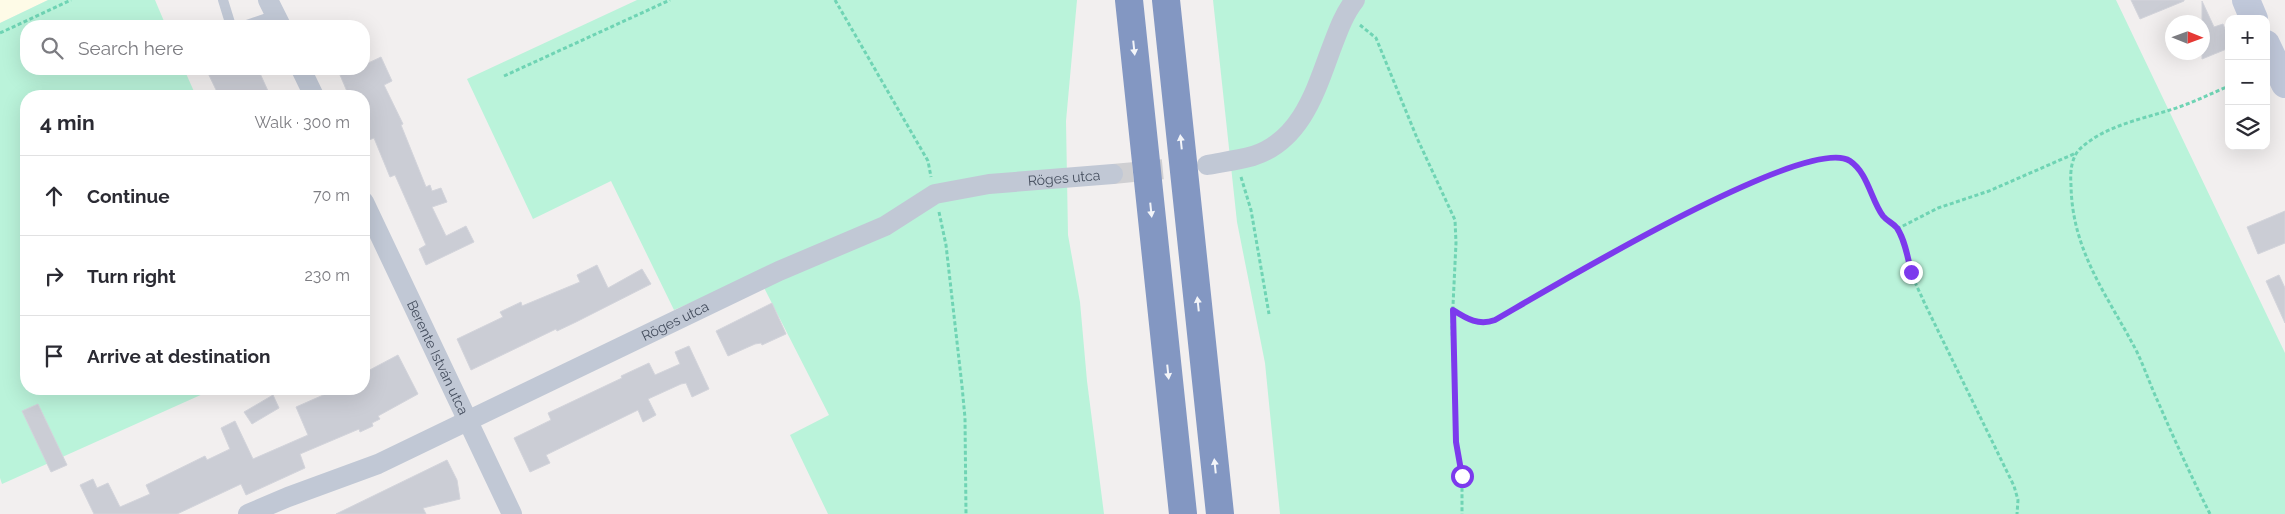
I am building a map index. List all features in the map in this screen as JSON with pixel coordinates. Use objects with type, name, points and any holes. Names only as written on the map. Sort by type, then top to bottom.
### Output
[{"type":"highway","points":[[1129,0],[1183,514]]},
{"type":"highway","points":[[1166,0],[1220,514]]},
{"type":"street","points":[[2246,0],[2252,15]]},
{"type":"street","points":[[1208,165],[1254,156],[1279,143],[1297,125],[1315,90],[1350,8]]},
{"type":"street","points":[[2271,46],[2285,84]]},
{"type":"street","points":[[304,75],[311,90]]},
{"type":"street","name":"Röges utca","points":[[248,514],[288,496],[378,464],[779,271],[884,226],[935,194],[990,184],[1113,174]]},
{"type":"street","name":"Berente István utca","points":[[370,215],[512,514]]},
{"type":"lane","points":[[223,0],[228,20]]},
{"type":"lane","points":[[260,20],[275,14]]},
{"type":"path","points":[[28,20],[72,0]]},
{"type":"path","points":[[504,76],[670,0]]},
{"type":"path","points":[[835,0],[928,161],[946,245],[962,386],[965,418],[966,514]]},
{"type":"path","points":[[1350,8],[1365,28],[1376,38],[1417,138],[1455,220],[1456,243],[1453,310],[1456,442],[1462,476],[1462,514]]},
{"type":"path","points":[[0,33],[20,24]]},
{"type":"path","points":[[2210,514],[2169,429],[2137,352],[2110,307],[2081,244],[2074,223],[2071,203],[2072,163],[2082,147],[2095,139],[2136,119],[2175,108],[2225,88]]},
{"type":"path","points":[[1897,229],[1914,218],[1989,191],[2078,153]]},
{"type":"path","points":[[1453,310],[1467,319],[1485,324],[1662,227],[1733,191],[1792,166],[1823,158],[1840,158],[1850,161],[1862,175],[1883,216],[1897,229],[1905,248],[1911,272],[1924,302],[2014,486],[2018,500],[2017,514]]},
{"type":"path","points":[[1235,160],[1251,210],[1268,314]]},
{"type":"shaded area","points":[[0,0],[48,0],[0,23]]},
{"type":"green space","points":[[48,0],[155,0],[163,20],[20,20],[20,75],[187,75],[193,90],[20,90],[20,395],[201,395],[2,484],[0,478],[0,23]]},
{"type":"green space","points":[[637,0],[1077,0],[1066,121],[1068,235],[1080,302],[1087,381],[1104,514],[828,514],[790,435],[829,415],[757,274],[674,310],[611,181],[533,219],[467,79]]},
{"type":"green space","points":[[1213,0],[2116,0],[2285,353],[2285,514],[1280,514],[1265,363],[1237,222]]},
{"type":"building","points":[[2131,0],[2184,0],[2184,1],[2140,19]]},
{"type":"building","points":[[2202,1],[2208,15],[2202,15]]},
{"type":"building","points":[[2210,18],[2214,27],[2223,24],[2225,29],[2225,50],[2210,56]]},
{"type":"building","points":[[381,57],[392,81],[384,85],[403,124],[401,125],[426,187],[430,185],[432,191],[441,188],[447,202],[432,207],[446,236],[466,226],[474,242],[426,265],[419,249],[426,245],[395,175],[390,177],[374,138],[370,140],[370,90],[346,90],[340,75],[370,75],[370,62]]},
{"type":"building","points":[[209,75],[261,75],[268,90],[216,90]]},
{"type":"building","points":[[2285,211],[2285,243],[2258,254],[2247,227]]},
{"type":"building","points":[[597,265],[608,288],[642,269],[651,284],[576,322],[557,331],[556,329],[471,370],[457,339],[503,317],[500,312],[521,302],[522,306],[580,282],[577,275]]},
{"type":"building","points":[[2279,275],[2285,288],[2285,323],[2266,281]]},
{"type":"building","points":[[772,303],[786,334],[762,345],[761,343],[755,344],[728,356],[716,331]]},
{"type":"building","points":[[689,346],[709,389],[692,397],[686,383],[648,399],[656,415],[643,422],[638,410],[546,455],[550,463],[530,472],[514,438],[551,420],[548,413],[649,363],[655,375],[680,364],[675,352]]},
{"type":"building","points":[[398,355],[418,394],[378,416],[380,419],[372,423],[373,426],[360,432],[359,429],[300,454],[305,468],[246,495],[241,484],[177,514],[94,514],[80,485],[93,479],[97,488],[108,483],[120,507],[150,494],[146,485],[205,456],[207,460],[230,449],[221,428],[235,421],[253,459],[308,435],[296,407],[323,395],[370,395],[370,370]]},
{"type":"building","points":[[273,395],[279,408],[252,424],[244,412]]},
{"type":"building","points":[[38,404],[67,465],[51,472],[22,411]]},
{"type":"building","points":[[447,460],[457,480],[460,499],[423,508],[426,514],[336,514]]},
{"type":"tunnel","points":[[1113,174],[1196,166]]},
{"type":"route","points":[[1462,476],[1456,442],[1453,310],[1467,319],[1485,324],[1495,320],[1662,227],[1733,191],[1792,166],[1823,158],[1840,158],[1850,161],[1862,175],[1883,216],[1897,229],[1905,248],[1911,272]]}]
